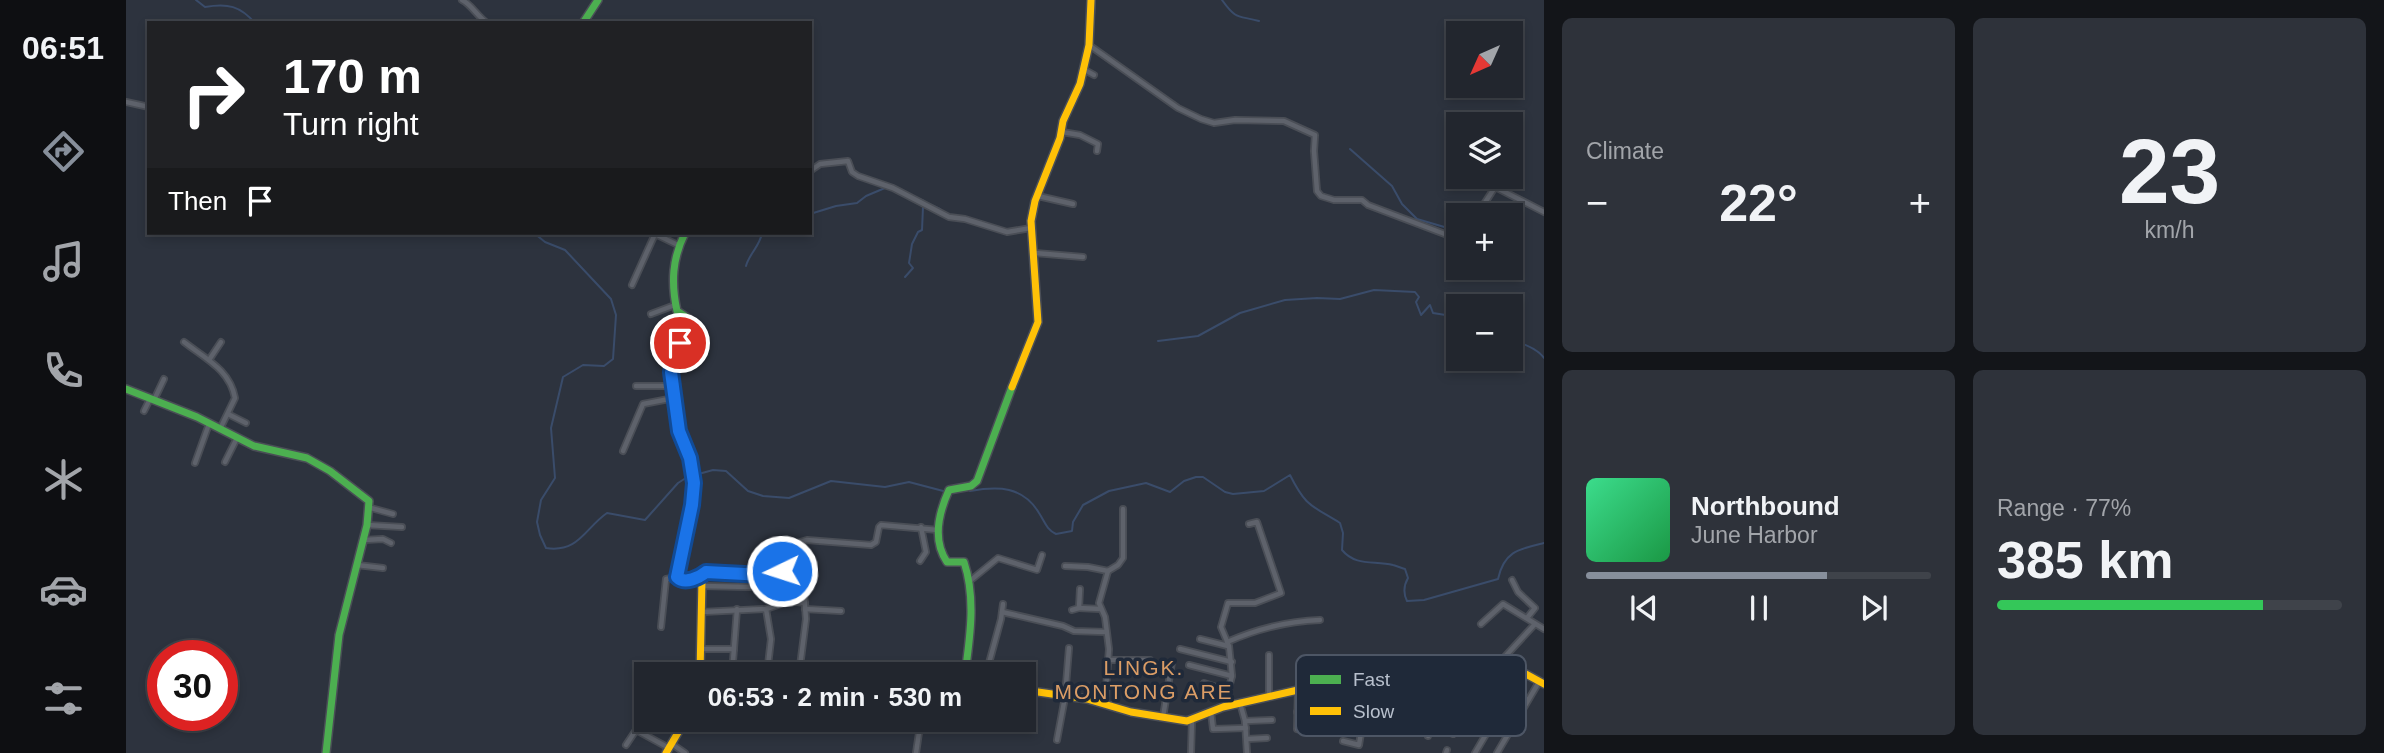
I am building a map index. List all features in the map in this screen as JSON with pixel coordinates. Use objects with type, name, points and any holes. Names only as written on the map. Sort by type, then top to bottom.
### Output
[{"type":"street","points":[[462,0],[484,21]]},
{"type":"street","points":[[584,21],[598,0]]},
{"type":"street","points":[[966,662],[971,580],[964,562],[944,560],[939,530],[947,494],[978,482],[981,468],[1034,335],[1038,320],[1031,228],[1038,196],[1068,107],[1080,84],[1089,45],[1091,0]]},
{"type":"street","points":[[1089,45],[1178,108],[1200,119],[1214,123],[1235,120],[1284,121],[1311,132],[1315,135],[1317,191],[1321,196],[1334,200],[1362,200],[1368,205],[1446,234]]},
{"type":"street","points":[[1082,69],[1094,75]]},
{"type":"street","points":[[126,102],[147,107]]},
{"type":"street","points":[[1061,132],[1080,135],[1098,144],[1097,152]]},
{"type":"street","points":[[812,170],[820,164],[848,161],[852,172],[858,176],[893,188],[949,217],[1007,232],[1031,228]]},
{"type":"street","points":[[1485,203],[1495,187],[1544,212]]},
{"type":"street","points":[[1038,196],[1073,204]]},
{"type":"street","points":[[632,285],[655,235],[678,245]]},
{"type":"street","points":[[677,577],[688,528],[694,483],[693,471],[679,431],[671,372],[674,358],[690,324],[687,318],[677,311],[675,305],[672,267],[684,235]]},
{"type":"street","points":[[1035,253],[1083,257]]},
{"type":"street","points":[[651,314],[675,305]]},
{"type":"street","points":[[184,342],[228,377],[234,391],[235,398],[220,429]]},
{"type":"street","points":[[209,360],[220,342]]},
{"type":"street","points":[[144,411],[164,379]]},
{"type":"street","points":[[636,386],[673,386]]},
{"type":"street","points":[[126,389],[254,446],[294,453],[313,461],[365,497],[370,508],[340,632],[329,708],[326,753]]},
{"type":"street","points":[[623,451],[643,404],[674,398]]},
{"type":"street","points":[[228,414],[246,423]]},
{"type":"street","points":[[195,463],[209,424]]},
{"type":"street","points":[[226,462],[237,438]]},
{"type":"street","points":[[370,508],[393,514]]},
{"type":"street","points":[[1105,704],[1108,660],[1105,617],[1099,600],[1108,571],[1123,558],[1123,509]]},
{"type":"street","points":[[1223,707],[1232,676],[1228,644],[1221,627],[1228,602],[1255,603],[1281,593],[1257,522],[1249,524]]},
{"type":"street","points":[[367,525],[402,527]]},
{"type":"street","points":[[800,662],[805,606],[800,544],[803,540],[871,545],[876,542],[880,525],[939,530]]},
{"type":"street","points":[[920,561],[926,552],[921,527]]},
{"type":"street","points":[[363,540],[383,539],[391,543]]},
{"type":"street","points":[[971,580],[998,558],[1037,570],[1042,555]]},
{"type":"street","points":[[356,564],[383,568]]},
{"type":"street","points":[[700,662],[701,582],[706,572],[768,575],[801,566]]},
{"type":"street","points":[[1065,566],[1088,566],[1108,571]]},
{"type":"street","points":[[661,627],[666,579],[677,577],[682,581],[750,587]]},
{"type":"street","points":[[1512,580],[1518,592],[1535,608],[1527,618]]},
{"type":"street","points":[[1079,608],[1080,589]]},
{"type":"street","points":[[701,612],[766,609],[790,601],[841,611]]},
{"type":"street","points":[[989,662],[1003,604]]},
{"type":"street","points":[[1481,624],[1503,604],[1535,624],[1543,626]]},
{"type":"street","points":[[733,662],[737,609]]},
{"type":"street","points":[[766,609],[771,639],[769,662]]},
{"type":"street","points":[[1072,610],[1101,609]]},
{"type":"street","points":[[1002,612],[1063,626],[1073,631],[1106,632]]},
{"type":"street","points":[[1200,639],[1228,644],[1248,633],[1287,623],[1320,620]]},
{"type":"street","points":[[1506,655],[1535,624]]},
{"type":"street","points":[[1057,740],[1065,697],[1069,648]]},
{"type":"street","points":[[701,649],[734,649]]},
{"type":"street","points":[[1180,649],[1232,662]]},
{"type":"street","points":[[1269,655],[1269,696]]},
{"type":"street","points":[[1108,660],[1150,660]]},
{"type":"street","points":[[1163,718],[1172,662]]},
{"type":"street","points":[[1189,665],[1232,676]]},
{"type":"street","points":[[1526,673],[1542,682],[1526,703]]},
{"type":"street","points":[[1204,683],[1228,691]]},
{"type":"street","points":[[1036,692],[1087,699],[1180,721],[1223,707],[1296,690]]},
{"type":"street","points":[[1240,703],[1246,728],[1247,753]]},
{"type":"street","points":[[1211,711],[1213,729],[1246,728]]},
{"type":"street","points":[[1191,753],[1192,719]]},
{"type":"street","points":[[1245,721],[1272,720]]},
{"type":"street","points":[[626,745],[635,732]]},
{"type":"street","points":[[640,732],[669,748],[685,753]]},
{"type":"street","points":[[669,748],[678,732]]},
{"type":"street","points":[[916,753],[919,732]]},
{"type":"street","points":[[1358,753],[1360,736]]},
{"type":"street","points":[[1475,753],[1485,736]]},
{"type":"street","points":[[1497,753],[1507,736]]},
{"type":"street","points":[[1247,739],[1267,738]]},
{"type":"street","points":[[1343,741],[1359,745]]},
{"type":"waterway","points":[[196,0],[205,7],[233,7],[253,21]]},
{"type":"waterway","points":[[1094,16],[1095,0]]},
{"type":"waterway","points":[[1222,0],[1235,14],[1259,21]]},
{"type":"waterway","points":[[1350,149],[1392,186],[1402,204],[1417,219],[1446,227]]},
{"type":"waterway","points":[[812,213],[857,203],[866,196],[892,185],[905,192]]},
{"type":"waterway","points":[[910,195],[924,201]]},
{"type":"waterway","points":[[929,204],[940,209]]},
{"type":"waterway","points":[[905,277],[913,268],[909,263],[912,244],[922,230],[923,207]]},
{"type":"waterway","points":[[536,235],[545,242],[565,250],[611,299],[616,315],[613,359],[604,366],[583,365],[563,377],[551,428],[555,478],[541,500],[537,522],[546,548],[557,549],[574,543],[607,513],[645,520],[678,483],[689,476]]},
{"type":"waterway","points":[[746,266],[761,235]]},
{"type":"waterway","points":[[1158,341],[1198,336],[1240,313],[1285,300],[1340,299],[1374,290],[1415,292],[1419,297],[1416,302],[1421,315],[1430,305],[1433,313],[1446,315]]},
{"type":"waterway","points":[[1523,344],[1544,358]]},
{"type":"waterway","points":[[695,475],[713,470],[726,471],[748,491],[763,496],[789,498],[831,481],[885,487],[909,482],[947,492]]},
{"type":"waterway","points":[[970,491],[1000,489],[1018,493],[1033,504],[1048,528],[1056,534],[1072,531],[1073,522],[1083,505],[1109,491],[1146,483],[1170,492],[1184,481],[1203,477],[1225,492],[1233,494],[1264,491],[1290,475],[1310,504],[1340,523],[1343,533],[1342,550],[1347,555],[1360,561],[1405,569],[1408,578],[1404,589],[1407,601],[1424,600],[1498,579],[1504,562],[1514,553],[1544,543]]},
{"type":"traffic: fast","points":[[584,21],[598,0]]},
{"type":"traffic: fast","points":[[684,235],[675,262],[674,291],[677,311],[689,319],[690,324],[674,358],[671,372],[679,431],[689,458],[694,483],[689,519]]},
{"type":"traffic: fast","points":[[967,662],[971,618],[968,576],[964,562],[947,562],[942,553],[938,535],[940,517],[949,490],[971,486],[977,481],[1012,387]]},
{"type":"traffic: fast","points":[[126,389],[197,417],[254,446],[307,458],[330,471],[369,501],[367,525],[339,635],[326,753]]},
{"type":"traffic: slow","points":[[1012,387],[1038,322],[1031,221],[1035,201],[1060,138],[1063,121],[1080,84],[1089,45],[1091,0]]},
{"type":"traffic: slow","points":[[689,519],[677,576],[680,580],[702,579],[700,662]]},
{"type":"traffic: slow","points":[[1526,674],[1544,684]]},
{"type":"traffic: slow","points":[[1036,692],[1087,699],[1131,712],[1187,721],[1223,707],[1296,690]]},
{"type":"traffic: slow","points":[[666,753],[678,732]]},
{"type":"district","name":"LINGK. MONTONG ARE","points":[[1144,679]]},
{"type":"route","points":[[680,343],[671,372],[679,431],[690,458],[694,483],[688,528],[677,577],[683,581],[701,578],[706,572],[764,575],[782,571]]}]
